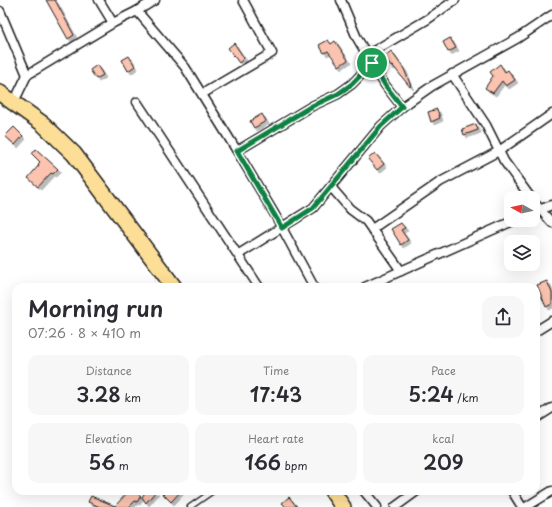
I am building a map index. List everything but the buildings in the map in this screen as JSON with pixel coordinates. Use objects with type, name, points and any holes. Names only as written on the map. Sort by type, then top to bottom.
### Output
[{"type":"highway","points":[[0,93],[43,124],[74,154],[171,283]]},
{"type":"highway","points":[[335,495],[343,507]]},
{"type":"street","points":[[99,0],[113,23]]},
{"type":"street","points":[[14,102],[27,76],[113,23],[155,0]]},
{"type":"street","points":[[202,94],[272,53],[243,0]]},
{"type":"street","points":[[341,0],[357,38],[385,85],[402,107]]},
{"type":"street","points":[[367,55],[428,19],[455,0]]},
{"type":"street","points":[[137,11],[185,67],[237,151],[312,283]]},
{"type":"street","points":[[0,12],[27,76]]},
{"type":"street","points":[[239,254],[313,208],[381,126],[402,107],[452,74],[518,38],[552,14]]},
{"type":"street","points":[[237,151],[312,106],[338,94],[352,84],[372,63]]},
{"type":"street","points":[[452,74],[486,125],[504,161],[526,191]]},
{"type":"street","points":[[137,102],[239,254],[257,283]]},
{"type":"street","points":[[372,229],[440,182],[499,151],[552,114]]},
{"type":"street","points":[[331,187],[350,209],[366,221],[401,271]]},
{"type":"street","points":[[540,209],[552,205]]},
{"type":"street","points":[[540,213],[552,223]]},
{"type":"street","points":[[374,283],[504,225]]},
{"type":"street","points":[[540,328],[552,321]]},
{"type":"street","points":[[540,416],[552,408]]},
{"type":"street","points":[[526,507],[552,491]]},
{"type":"street","points":[[367,495],[377,507]]},
{"type":"street","points":[[395,507],[412,495]]},
{"type":"street","points":[[514,495],[522,507]]},
{"type":"lane","points":[[190,507],[207,495]]},
{"type":"route","points":[[372,63],[385,85],[402,107],[381,126],[362,147],[313,208],[282,228],[237,151],[312,106],[338,94],[352,84],[372,63]]}]
